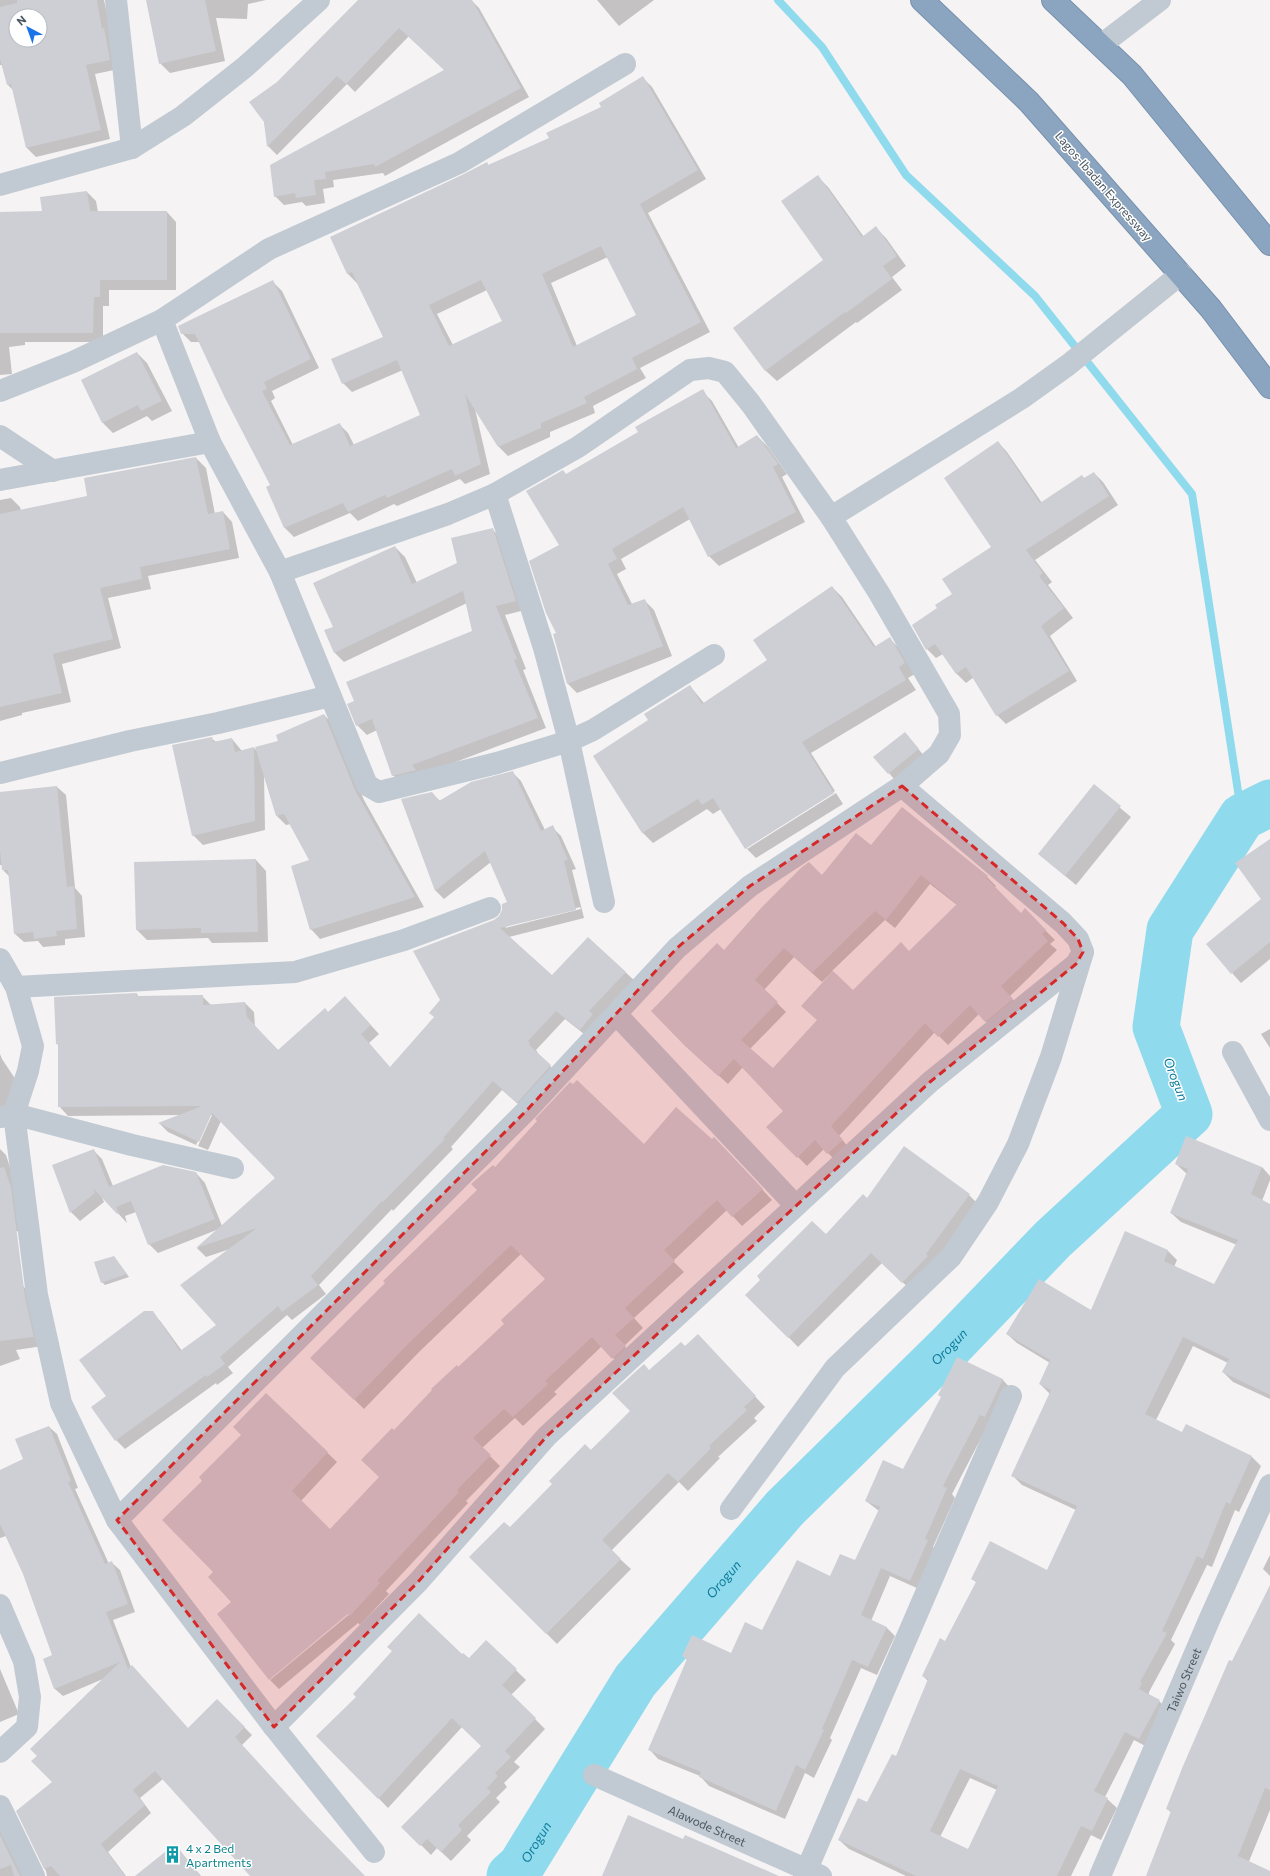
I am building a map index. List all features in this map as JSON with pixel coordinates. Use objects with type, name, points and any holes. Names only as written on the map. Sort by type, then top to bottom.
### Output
[{"type":"highway","name":"Lagos-Ibadan Expressway","points":[[922,0],[1029,102],[1211,308],[1270,387]]},
{"type":"highway","points":[[1053,0],[1132,75],[1270,244]]},
{"type":"street","points":[[116,0],[132,148]]},
{"type":"street","points":[[0,185],[132,148],[183,116],[245,67],[319,0]]},
{"type":"street","points":[[1101,45],[1160,0]]},
{"type":"street","points":[[0,391],[73,362],[162,320],[269,249],[458,163],[625,64]]},
{"type":"street","points":[[832,517],[1022,398],[1068,365],[1182,274]]},
{"type":"street","points":[[162,320],[210,442],[280,572],[367,786],[379,792],[498,763],[569,741],[593,730],[714,655]]},
{"type":"street","points":[[117,1520],[527,1110],[677,948],[750,886],[902,786],[939,754],[950,735],[949,714],[879,593],[832,517],[751,404],[725,372],[709,368],[690,370],[578,447],[495,494],[448,514],[280,572]]},
{"type":"street","points":[[0,436],[53,471]]},
{"type":"street","points":[[0,480],[210,442]]},
{"type":"street","points":[[495,494],[544,648],[569,741],[604,902]]},
{"type":"street","points":[[0,773],[130,740],[218,723],[330,696]]},
{"type":"street","points":[[731,1509],[835,1368],[951,1257],[988,1202],[1018,1144],[1051,1057],[1083,952],[1078,939],[1063,923],[902,786]]},
{"type":"street","points":[[16,987],[295,972],[404,940],[490,908]]},
{"type":"street","points":[[274,1727],[418,1582],[547,1436],[795,1205],[930,1082],[1076,964],[1083,952]]},
{"type":"street","points":[[0,959],[16,987],[33,1046],[28,1072],[7,1116],[37,1295],[61,1403],[117,1520],[274,1727],[374,1852]]},
{"type":"street","points":[[616,1014],[795,1205]]},
{"type":"street","points":[[1233,1052],[1270,1120]]},
{"type":"street","points":[[7,1116],[232,1168]]},
{"type":"street","points":[[810,1874],[1011,1396]]},
{"type":"street","name":"Taiwo Street","points":[[1100,1876],[1207,1625],[1270,1485]]},
{"type":"street","points":[[0,1605],[24,1661],[30,1697],[28,1727],[0,1752]]},
{"type":"street","name":"Alawode Street","points":[[594,1775],[810,1874]]},
{"type":"street","points":[[0,1806],[34,1876]]},
{"type":"highlighted area","points":[[902,786],[1063,923],[1078,939],[1083,952],[1076,964],[930,1082],[547,1436],[418,1582],[274,1727],[117,1520],[527,1110],[677,948],[750,886]]},
{"type":"building","points":[[17,0],[97,0],[102,29],[104,28],[110,60],[86,65],[101,130],[26,148],[11,84],[7,85],[0,59],[0,7],[17,3]]},
{"type":"building","points":[[146,0],[205,0],[216,51],[159,64]]},
{"type":"building","points":[[358,0],[472,0],[521,88],[375,167],[374,164],[325,172],[326,179],[314,180],[316,195],[296,198],[295,193],[274,197],[270,165],[444,70],[399,28],[346,84],[337,76],[267,147],[264,122],[249,102],[277,82]]},
{"type":"building","points":[[643,76],[698,170],[640,204],[701,322],[632,358],[637,369],[584,397],[587,403],[541,423],[541,428],[498,447],[465,394],[481,464],[455,476],[452,469],[387,498],[385,495],[348,512],[343,503],[284,528],[266,487],[270,485],[225,398],[195,334],[181,334],[178,326],[273,280],[311,359],[264,382],[267,389],[262,391],[290,445],[340,423],[350,446],[420,415],[397,360],[342,384],[331,359],[383,337],[352,272],[347,274],[330,237],[487,162],[488,165],[549,138],[546,133],[601,107],[599,103]],"holes":[[[601,246],[636,315],[573,347],[542,274]],[[481,280],[502,321],[449,346],[429,305]]]},
{"type":"building","points":[[818,175],[862,237],[876,226],[897,256],[883,266],[892,279],[765,371],[733,328],[823,260],[781,201]]},
{"type":"building","points":[[87,191],[90,211],[167,211],[167,280],[100,280],[100,297],[94,297],[93,333],[0,333],[0,212],[42,211],[40,197]]},
{"type":"building","points":[[137,352],[162,401],[141,411],[138,405],[102,423],[81,380]]},
{"type":"building","points":[[703,389],[736,448],[757,435],[778,464],[773,467],[796,512],[708,557],[683,507],[612,549],[617,559],[608,564],[628,605],[645,599],[663,646],[567,684],[553,634],[556,633],[546,613],[529,561],[559,545],[526,491],[563,470],[566,474],[638,432],[635,427]]},
{"type":"building","points":[[998,441],[1040,503],[1082,475],[1084,478],[1094,472],[1109,496],[1026,550],[1043,573],[1039,576],[1064,608],[1041,626],[1069,671],[996,716],[966,667],[956,674],[935,644],[926,650],[912,625],[937,608],[935,605],[952,594],[942,579],[991,547],[944,478]]},
{"type":"building","points":[[196,457],[208,514],[223,511],[230,549],[140,567],[142,579],[100,588],[113,639],[53,654],[62,693],[0,707],[0,514],[87,496],[84,478]]},
{"type":"building","points":[[493,528],[516,601],[496,606],[517,659],[514,660],[538,718],[412,765],[416,770],[392,776],[372,719],[356,726],[347,704],[354,701],[346,682],[472,631],[463,591],[334,653],[324,630],[333,627],[313,583],[395,546],[412,584],[457,563],[451,538]]},
{"type":"building","points":[[832,586],[874,647],[890,637],[905,663],[899,667],[906,680],[802,742],[834,793],[745,849],[713,798],[702,805],[698,799],[642,833],[593,756],[648,720],[644,714],[690,685],[702,704],[767,660],[753,640]]},
{"type":"building","points":[[324,714],[355,790],[415,897],[310,930],[291,866],[309,860],[284,814],[276,816],[255,747],[278,741],[276,735]]},
{"type":"building","points":[[905,732],[919,749],[888,774],[873,757]]},
{"type":"building","points":[[212,737],[213,742],[232,738],[235,752],[254,747],[255,821],[192,836],[172,745]]},
{"type":"building","points":[[513,771],[541,831],[553,825],[568,860],[564,861],[576,910],[500,928],[552,975],[588,937],[626,972],[589,1011],[593,1014],[580,1030],[556,1011],[528,1041],[530,1043],[529,1045],[551,1065],[517,1103],[493,1081],[443,1138],[445,1139],[383,1202],[382,1201],[311,1276],[318,1285],[282,1312],[278,1306],[220,1357],[225,1364],[207,1377],[206,1375],[115,1441],[91,1407],[106,1396],[79,1360],[144,1311],[153,1311],[180,1351],[216,1325],[180,1285],[257,1228],[196,1248],[275,1178],[212,1113],[199,1142],[158,1123],[202,1106],[58,1107],[58,1044],[56,1044],[54,997],[137,993],[137,996],[203,995],[203,1005],[245,1002],[247,1017],[278,1050],[325,1008],[328,1012],[345,996],[371,1025],[361,1034],[390,1067],[434,1017],[429,1013],[440,1000],[413,951],[494,920],[499,916],[502,910],[502,904],[507,902],[485,851],[435,891],[401,799],[432,792],[439,801],[471,782]]},
{"type":"building","points":[[1094,784],[1121,806],[1065,876],[1038,854]]},
{"type":"building","points":[[57,786],[67,887],[74,886],[77,929],[56,931],[57,936],[34,939],[33,932],[14,934],[8,870],[2,870],[0,850],[0,792]]},
{"type":"building","points":[[902,807],[988,876],[986,878],[1021,913],[1025,908],[1046,930],[1042,934],[1048,941],[1001,986],[1013,999],[985,1022],[970,1005],[938,1037],[925,1023],[831,1126],[843,1140],[827,1154],[815,1140],[797,1158],[766,1127],[783,1111],[734,1059],[718,1076],[685,1046],[651,1011],[717,943],[724,950],[762,907],[802,867],[809,862],[822,875],[856,833],[871,845]],"holes":[[[921,875],[957,904],[909,951],[901,942],[853,990],[833,971],[801,1006],[817,1020],[773,1068],[741,1040],[778,1002],[755,980],[784,948],[812,973],[875,911],[886,920]]]},
{"type":"building","points":[[1270,839],[1270,942],[1231,974],[1206,944],[1261,899],[1235,863]]},
{"type":"building","points":[[256,859],[258,932],[201,933],[201,928],[136,930],[134,862]]},
{"type":"building","points":[[577,1080],[644,1144],[676,1107],[712,1139],[714,1137],[763,1189],[732,1217],[717,1200],[664,1250],[675,1261],[625,1308],[634,1318],[615,1335],[626,1346],[612,1359],[592,1337],[545,1381],[548,1384],[513,1417],[504,1409],[473,1438],[491,1455],[457,1490],[459,1492],[377,1581],[380,1583],[350,1616],[348,1614],[269,1680],[217,1614],[231,1602],[208,1577],[213,1572],[162,1520],[202,1481],[199,1477],[241,1435],[233,1427],[266,1393],[328,1452],[292,1491],[330,1529],[379,1477],[361,1460],[392,1428],[394,1430],[432,1390],[431,1389],[457,1365],[458,1367],[504,1324],[501,1320],[545,1279],[511,1245],[410,1342],[354,1400],[310,1358],[385,1283],[383,1281],[477,1190],[471,1184],[493,1165],[495,1167],[537,1121],[535,1119],[570,1082],[573,1084]]},
{"type":"building","points":[[1186,1136],[1262,1167],[1251,1194],[1270,1204],[1270,1395],[1222,1372],[1229,1359],[1183,1337],[1145,1414],[1182,1432],[1186,1424],[1252,1456],[1230,1504],[1226,1502],[1203,1559],[1197,1556],[1162,1631],[1167,1633],[1140,1682],[1142,1683],[1139,1689],[1160,1700],[1139,1739],[1125,1732],[1094,1791],[1108,1798],[1092,1831],[1081,1826],[1057,1876],[916,1876],[838,1840],[858,1798],[867,1802],[892,1754],[896,1756],[928,1679],[922,1676],[940,1638],[945,1641],[976,1582],[971,1579],[990,1541],[1047,1570],[1077,1506],[1011,1476],[1051,1390],[1039,1384],[1050,1360],[1006,1334],[1039,1279],[1091,1310],[1125,1231],[1168,1250],[1164,1261],[1214,1284],[1238,1240],[1170,1213],[1188,1169],[1175,1164]],"holes":[[[960,1769],[998,1786],[968,1849],[930,1831]]]},
{"type":"building","points":[[904,1146],[970,1194],[926,1254],[928,1256],[902,1283],[871,1253],[788,1338],[745,1295],[760,1280],[757,1276],[812,1221],[826,1234],[863,1194],[867,1198]]},
{"type":"building","points":[[94,1149],[109,1187],[163,1165],[196,1172],[215,1219],[148,1245],[131,1201],[116,1207],[119,1213],[117,1214],[93,1188],[95,1193],[70,1213],[52,1165]]},
{"type":"building","points":[[4,1167],[11,1187],[25,1297],[34,1337],[0,1341],[0,1168]]},
{"type":"building","points":[[114,1256],[127,1274],[101,1283],[94,1262]]},
{"type":"building","points":[[698,1334],[756,1396],[744,1407],[747,1410],[709,1446],[711,1448],[678,1482],[668,1473],[602,1540],[621,1559],[546,1634],[469,1557],[504,1522],[510,1527],[552,1484],[549,1481],[585,1444],[591,1450],[630,1411],[612,1393],[644,1364],[649,1370],[681,1342],[685,1346]]},
{"type":"building","points":[[957,1357],[1003,1379],[985,1417],[980,1415],[943,1486],[947,1488],[925,1539],[928,1540],[910,1581],[881,1568],[861,1615],[887,1627],[868,1667],[852,1660],[822,1729],[824,1730],[805,1770],[796,1765],[776,1811],[699,1777],[701,1772],[648,1750],[687,1659],[682,1656],[692,1635],[731,1653],[745,1622],[762,1630],[797,1560],[830,1576],[840,1554],[855,1560],[880,1507],[865,1501],[883,1460],[903,1469],[941,1397],[938,1395]]},
{"type":"building","points":[[49,1426],[71,1481],[68,1482],[105,1564],[112,1561],[128,1604],[106,1612],[128,1669],[132,1665],[188,1728],[217,1699],[245,1727],[235,1737],[307,1816],[365,1876],[250,1876],[155,1771],[133,1790],[145,1805],[101,1844],[125,1876],[60,1876],[51,1866],[44,1869],[16,1811],[52,1782],[31,1761],[37,1756],[30,1749],[120,1662],[54,1689],[43,1659],[52,1655],[23,1574],[0,1524],[0,1470],[23,1459],[15,1439]]},
{"type":"building","points":[[1270,1585],[1270,1790],[1265,1788],[1238,1856],[1270,1871],[1270,1876],[1146,1876],[1171,1811],[1166,1809],[1183,1766],[1229,1660],[1232,1661]]},
{"type":"building","points":[[419,1613],[462,1654],[463,1653],[469,1658],[486,1640],[517,1669],[502,1685],[536,1718],[505,1751],[511,1757],[495,1773],[498,1776],[487,1788],[491,1792],[458,1825],[462,1830],[441,1852],[427,1839],[420,1846],[401,1827],[481,1746],[452,1718],[378,1799],[316,1736],[356,1697],[353,1694],[392,1651],[387,1647]]},
{"type":"building","points":[[628,1815],[683,1839],[685,1835],[779,1876],[602,1876]]},
{"type":"building","points":[[0,1835],[20,1876],[14,1876],[11,1865],[0,1869]]},
{"type":"building","name":"4 x 2 Bed Apartments","points":[[175,1844],[200,1876],[135,1876]]},
{"type":"waterway","points":[[778,0],[822,47],[906,175],[1035,296],[1192,494],[1242,817]]},
{"type":"waterway","name":"Orogun","points":[[510,1876],[521,1866],[635,1681],[785,1508],[950,1346],[1053,1239],[1189,1114],[1156,1027],[1170,930],[1242,817],[1270,803]]},
{"type":"place","name":"4 x 2 Bed Apartments","points":[[173,1855]]}]
